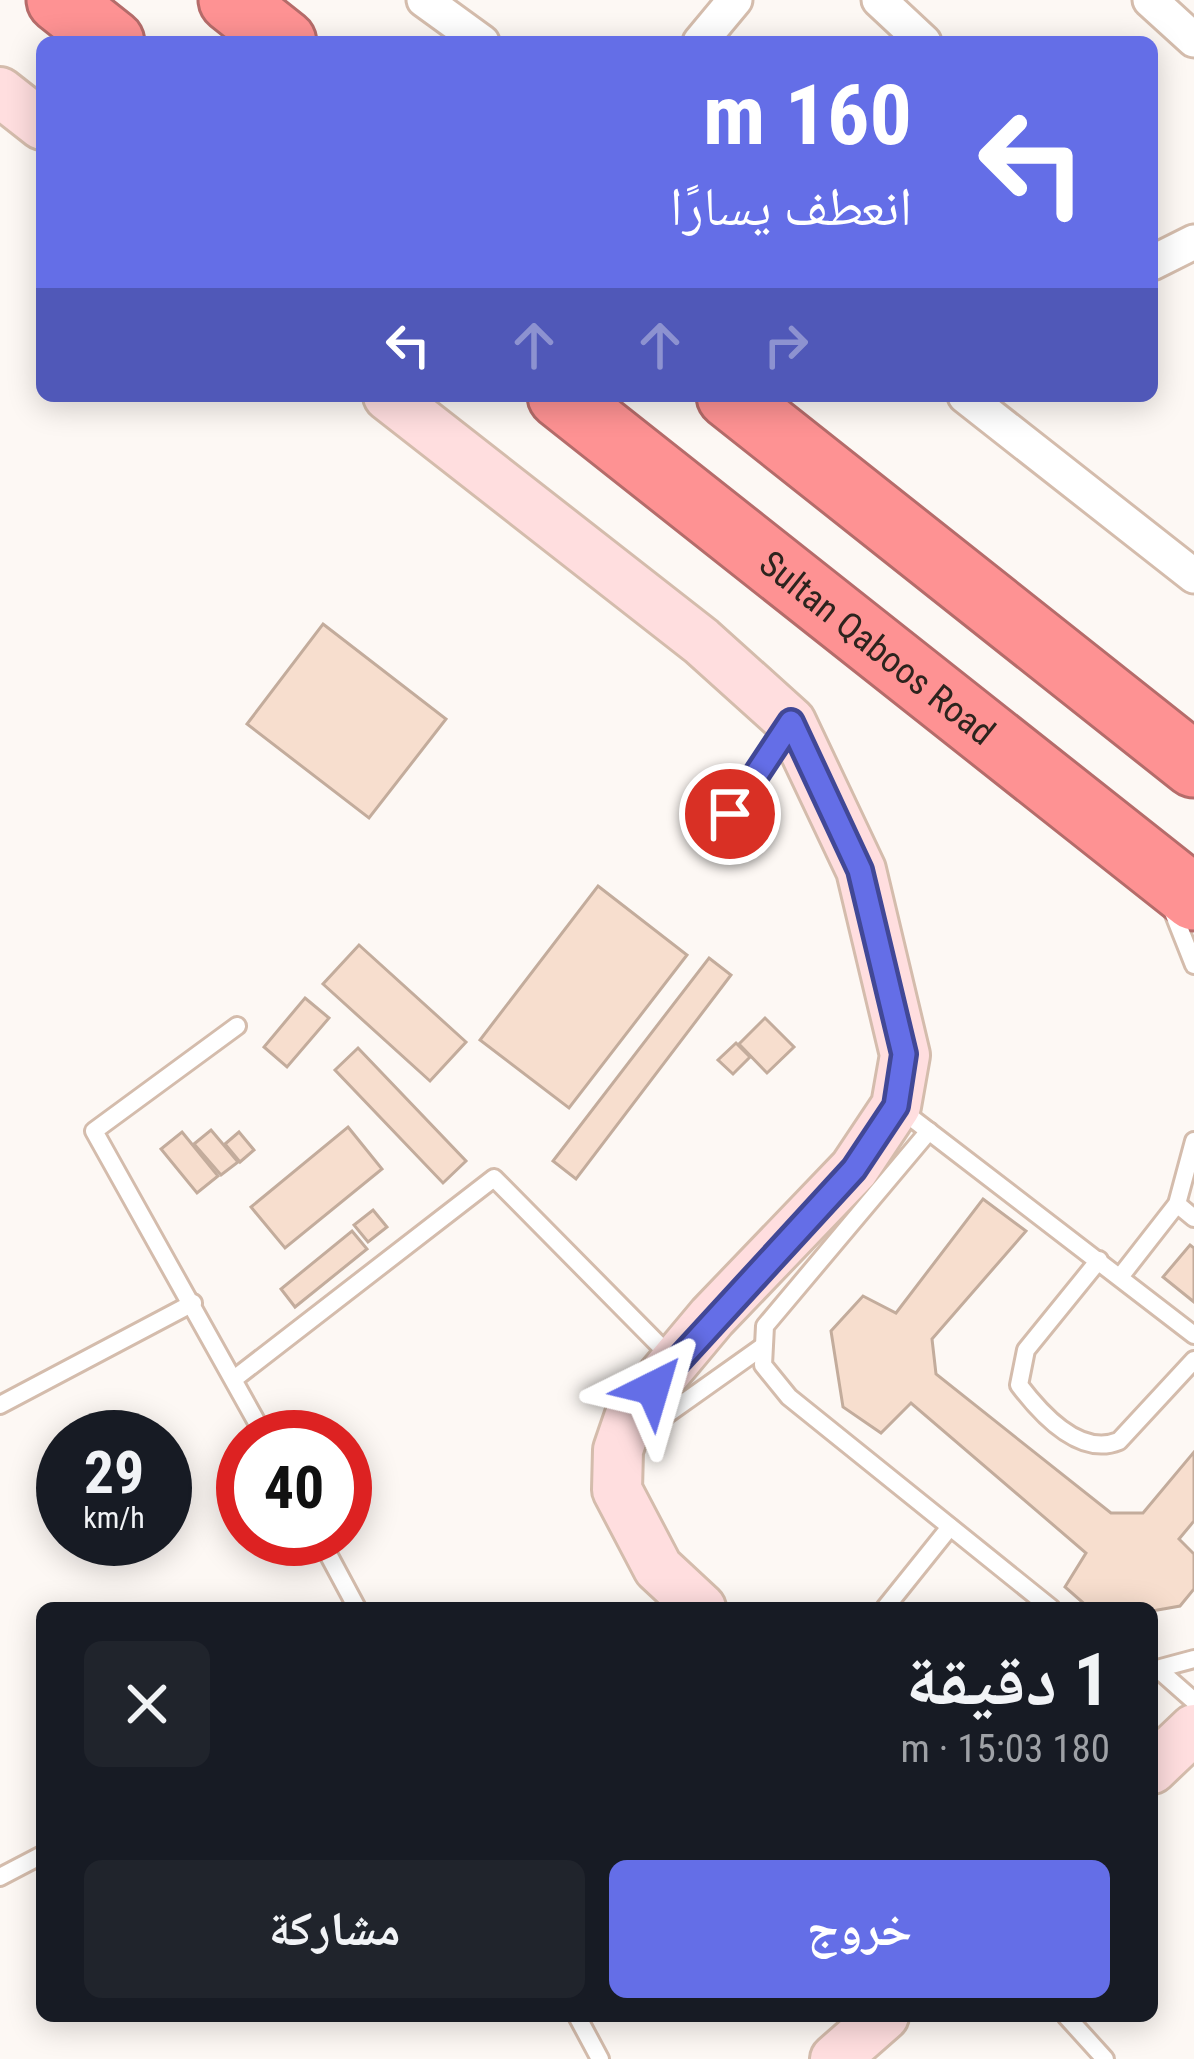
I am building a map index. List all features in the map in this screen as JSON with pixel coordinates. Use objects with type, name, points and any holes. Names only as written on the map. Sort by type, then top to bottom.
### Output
[{"type":"highway","points":[[58,0],[104,36]]},
{"type":"highway","points":[[231,0],[276,36]]},
{"type":"highway","name":"Sultan Qaboos Road","points":[[568,402],[1181,890]]},
{"type":"highway","points":[[737,402],[1194,765]]},
{"type":"street","points":[[424,0],[474,36]]},
{"type":"street","points":[[705,36],[735,0]]},
{"type":"street","points":[[879,0],[918,36]]},
{"type":"street","points":[[1150,0],[1194,40]]},
{"type":"street","points":[[0,92],[36,120]]},
{"type":"street","points":[[1158,260],[1194,242]]},
{"type":"street","points":[[396,402],[701,641],[791,722],[860,870],[904,1054],[913,1119],[854,1169],[675,1361],[630,1415],[618,1450],[617,1490],[658,1568],[694,1602]]},
{"type":"street","points":[[973,402],[1194,576]]},
{"type":"street","points":[[1158,1763],[1194,1729]]},
{"type":"street","points":[[836,2059],[877,2022]]},
{"type":"lane","points":[[710,844],[791,722]]},
{"type":"lane","points":[[1181,890],[1194,965]]},
{"type":"lane","points":[[237,1026],[94,1131],[251,1410]]},
{"type":"lane","points":[[1044,1602],[789,1397],[763,1366],[765,1326],[913,1119],[1194,1335]]},
{"type":"lane","points":[[1120,1276],[1177,1204],[1194,1141]]},
{"type":"lane","points":[[234,1379],[494,1178],[675,1361]]},
{"type":"lane","points":[[1177,1204],[1194,1218]]},
{"type":"lane","points":[[1099,1259],[1027,1350],[1018,1384],[1032,1402],[1086,1445],[1103,1448],[1119,1442],[1194,1360]]},
{"type":"lane","points":[[0,1405],[193,1303]]},
{"type":"lane","points":[[618,1450],[762,1347]]},
{"type":"lane","points":[[890,1602],[950,1527]]},
{"type":"lane","points":[[334,1566],[354,1602]]},
{"type":"lane","points":[[1158,1669],[1194,1658]]},
{"type":"lane","points":[[1158,1672],[1194,1701]]},
{"type":"lane","points":[[0,1877],[36,1858]]},
{"type":"lane","points":[[580,2022],[600,2059]]},
{"type":"lane","points":[[1071,2022],[1105,2059]]},
{"type":"building","points":[[323,624],[446,719],[369,818],[247,724]]},
{"type":"building","points":[[598,886],[687,955],[569,1108],[480,1040]]},
{"type":"building","points":[[359,945],[466,1042],[430,1081],[323,984]]},
{"type":"building","points":[[709,958],[731,975],[576,1179],[553,1161]]},
{"type":"building","points":[[305,998],[329,1018],[287,1067],[264,1047]]},
{"type":"building","points":[[765,1018],[794,1047],[767,1073],[739,1044]]},
{"type":"building","points":[[736,1043],[750,1057],[733,1074],[718,1060]]},
{"type":"building","points":[[358,1048],[466,1161],[443,1183],[335,1070]]},
{"type":"building","points":[[348,1127],[382,1169],[285,1248],[251,1207]]},
{"type":"building","points":[[211,1130],[238,1162],[221,1175],[194,1144]]},
{"type":"building","points":[[182,1132],[218,1176],[197,1193],[161,1149]]},
{"type":"building","points":[[239,1132],[254,1150],[240,1162],[225,1144]]},
{"type":"building","points":[[983,1199],[1026,1231],[932,1339],[936,1374],[1111,1513],[1143,1513],[1194,1452],[1194,1521],[1179,1539],[1194,1554],[1194,1589],[1180,1606],[1158,1610],[1158,1602],[1082,1602],[1065,1587],[1086,1553],[911,1403],[881,1433],[843,1407],[831,1331],[863,1296],[896,1313]]},
{"type":"building","points":[[373,1210],[387,1227],[368,1242],[354,1225]]},
{"type":"building","points":[[352,1231],[367,1249],[295,1307],[281,1289]]},
{"type":"building","points":[[1190,1245],[1194,1248],[1194,1302],[1163,1277]]},
{"type":"route","points":[[653,1388],[712,1317],[854,1169],[896,1106],[904,1054],[860,870],[791,722],[730,814]]}]
